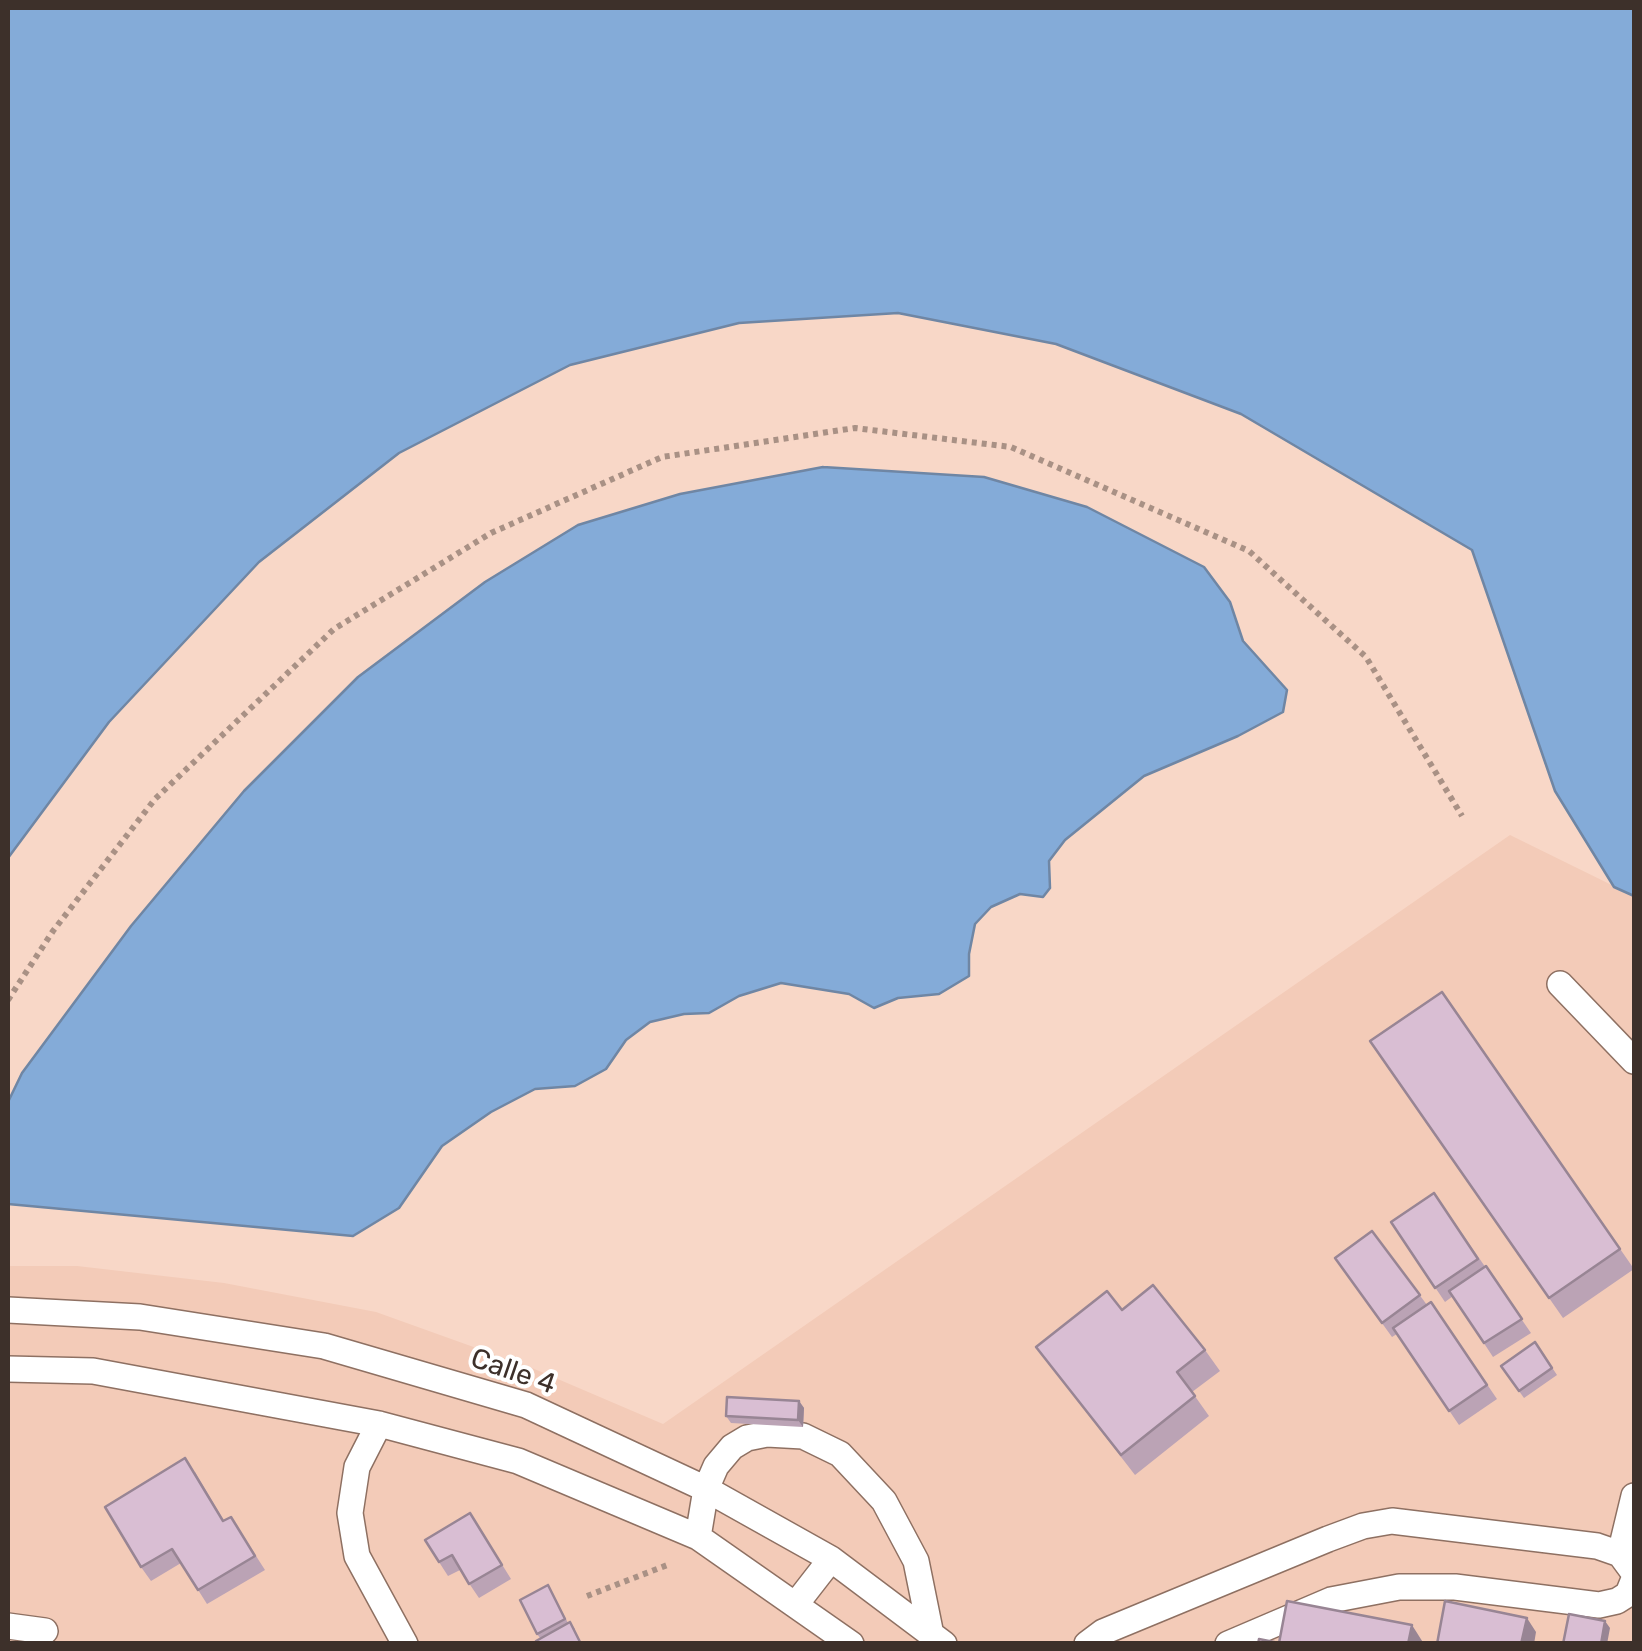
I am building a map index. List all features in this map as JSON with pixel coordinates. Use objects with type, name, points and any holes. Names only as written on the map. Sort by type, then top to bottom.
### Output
[{"type":"lane","points":[[1560,984],[1634,1061]]},
{"type":"lane","name":"Calle 4","points":[[8,1310],[140,1317],[324,1346],[526,1405],[706,1489],[831,1559],[937,1637]]},
{"type":"lane","points":[[8,1369],[93,1372],[379,1424],[518,1460],[706,1542],[850,1644]]},
{"type":"lane","points":[[379,1424],[357,1467],[350,1513],[357,1556],[405,1644]]},
{"type":"lane","points":[[706,1542],[706,1489],[716,1466],[732,1448],[747,1438],[768,1434],[803,1436],[840,1454],[884,1501],[916,1561],[937,1637]]},
{"type":"lane","points":[[1228,1644],[1332,1600],[1399,1587],[1455,1587],[1600,1605],[1617,1601],[1628,1594],[1634,1496]]},
{"type":"lane","points":[[1087,1644],[1103,1632],[1328,1540],[1363,1526],[1392,1521],[1596,1546],[1630,1569]]},
{"type":"lane","points":[[796,1604],[831,1559]]},
{"type":"lane","points":[[8,1626],[45,1631]]},
{"type":"path","points":[[8,1000],[52,932],[155,799],[334,629],[492,534],[662,457],[855,428],[1012,447],[1248,551],[1366,657],[1462,816]]},
{"type":"path","points":[[587,1596],[706,1542]]},
{"type":"shaded area","points":[[1510,835],[1634,896],[1634,1643],[8,1644],[8,1266],[77,1266],[224,1283],[376,1312],[532,1368],[663,1424]]},
{"type":"water","points":[[8,8],[1634,8],[1634,896],[1614,887],[1555,791],[1472,550],[1241,414],[1056,344],[898,313],[739,323],[570,365],[399,453],[259,562],[109,722],[8,858]]},
{"type":"water","points":[[823,467],[984,477],[1087,507],[1204,567],[1230,602],[1243,641],[1287,690],[1283,712],[1144,776],[1065,840],[1049,861],[1050,888],[1043,897],[1020,894],[991,907],[975,924],[969,976],[939,994],[898,998],[874,1008],[849,994],[781,983],[739,996],[709,1013],[650,1022],[626,1040],[606,1069],[575,1086],[535,1089],[491,1112],[442,1146],[399,1208],[353,1236],[8,1204],[8,1102],[22,1073],[131,926],[244,791],[358,677],[485,582],[578,525],[680,494]]},
{"type":"building","points":[[1442,992],[1620,1249],[1549,1298],[1370,1041]]},
{"type":"building","points":[[1434,1193],[1478,1259],[1435,1288],[1391,1222]]},
{"type":"building","points":[[1372,1231],[1420,1295],[1382,1323],[1335,1258]]},
{"type":"building","points":[[1486,1266],[1522,1319],[1484,1343],[1449,1291]]},
{"type":"building","points":[[1153,1285],[1205,1350],[1177,1372],[1195,1396],[1121,1455],[1036,1347],[1107,1291],[1122,1310]]},
{"type":"building","points":[[1431,1302],[1487,1385],[1449,1411],[1393,1328]]},
{"type":"building","points":[[1535,1342],[1552,1368],[1519,1391],[1501,1366]]},
{"type":"building","points":[[727,1397],[799,1401],[798,1420],[726,1416]]},
{"type":"building","points":[[185,1458],[223,1521],[231,1517],[255,1556],[198,1590],[172,1549],[141,1567],[105,1507]]},
{"type":"building","points":[[470,1513],[502,1565],[469,1584],[452,1555],[439,1562],[425,1540]]},
{"type":"building","points":[[548,1585],[565,1619],[537,1634],[520,1600]]},
{"type":"building","points":[[1287,1601],[1412,1625],[1408,1644],[1258,1644],[1259,1639],[1279,1643]]},
{"type":"building","points":[[1445,1601],[1527,1618],[1521,1644],[1437,1644]]},
{"type":"building","points":[[1569,1614],[1605,1621],[1601,1644],[1563,1644]]},
{"type":"building","points":[[570,1622],[581,1644],[537,1644],[536,1641]]}]
